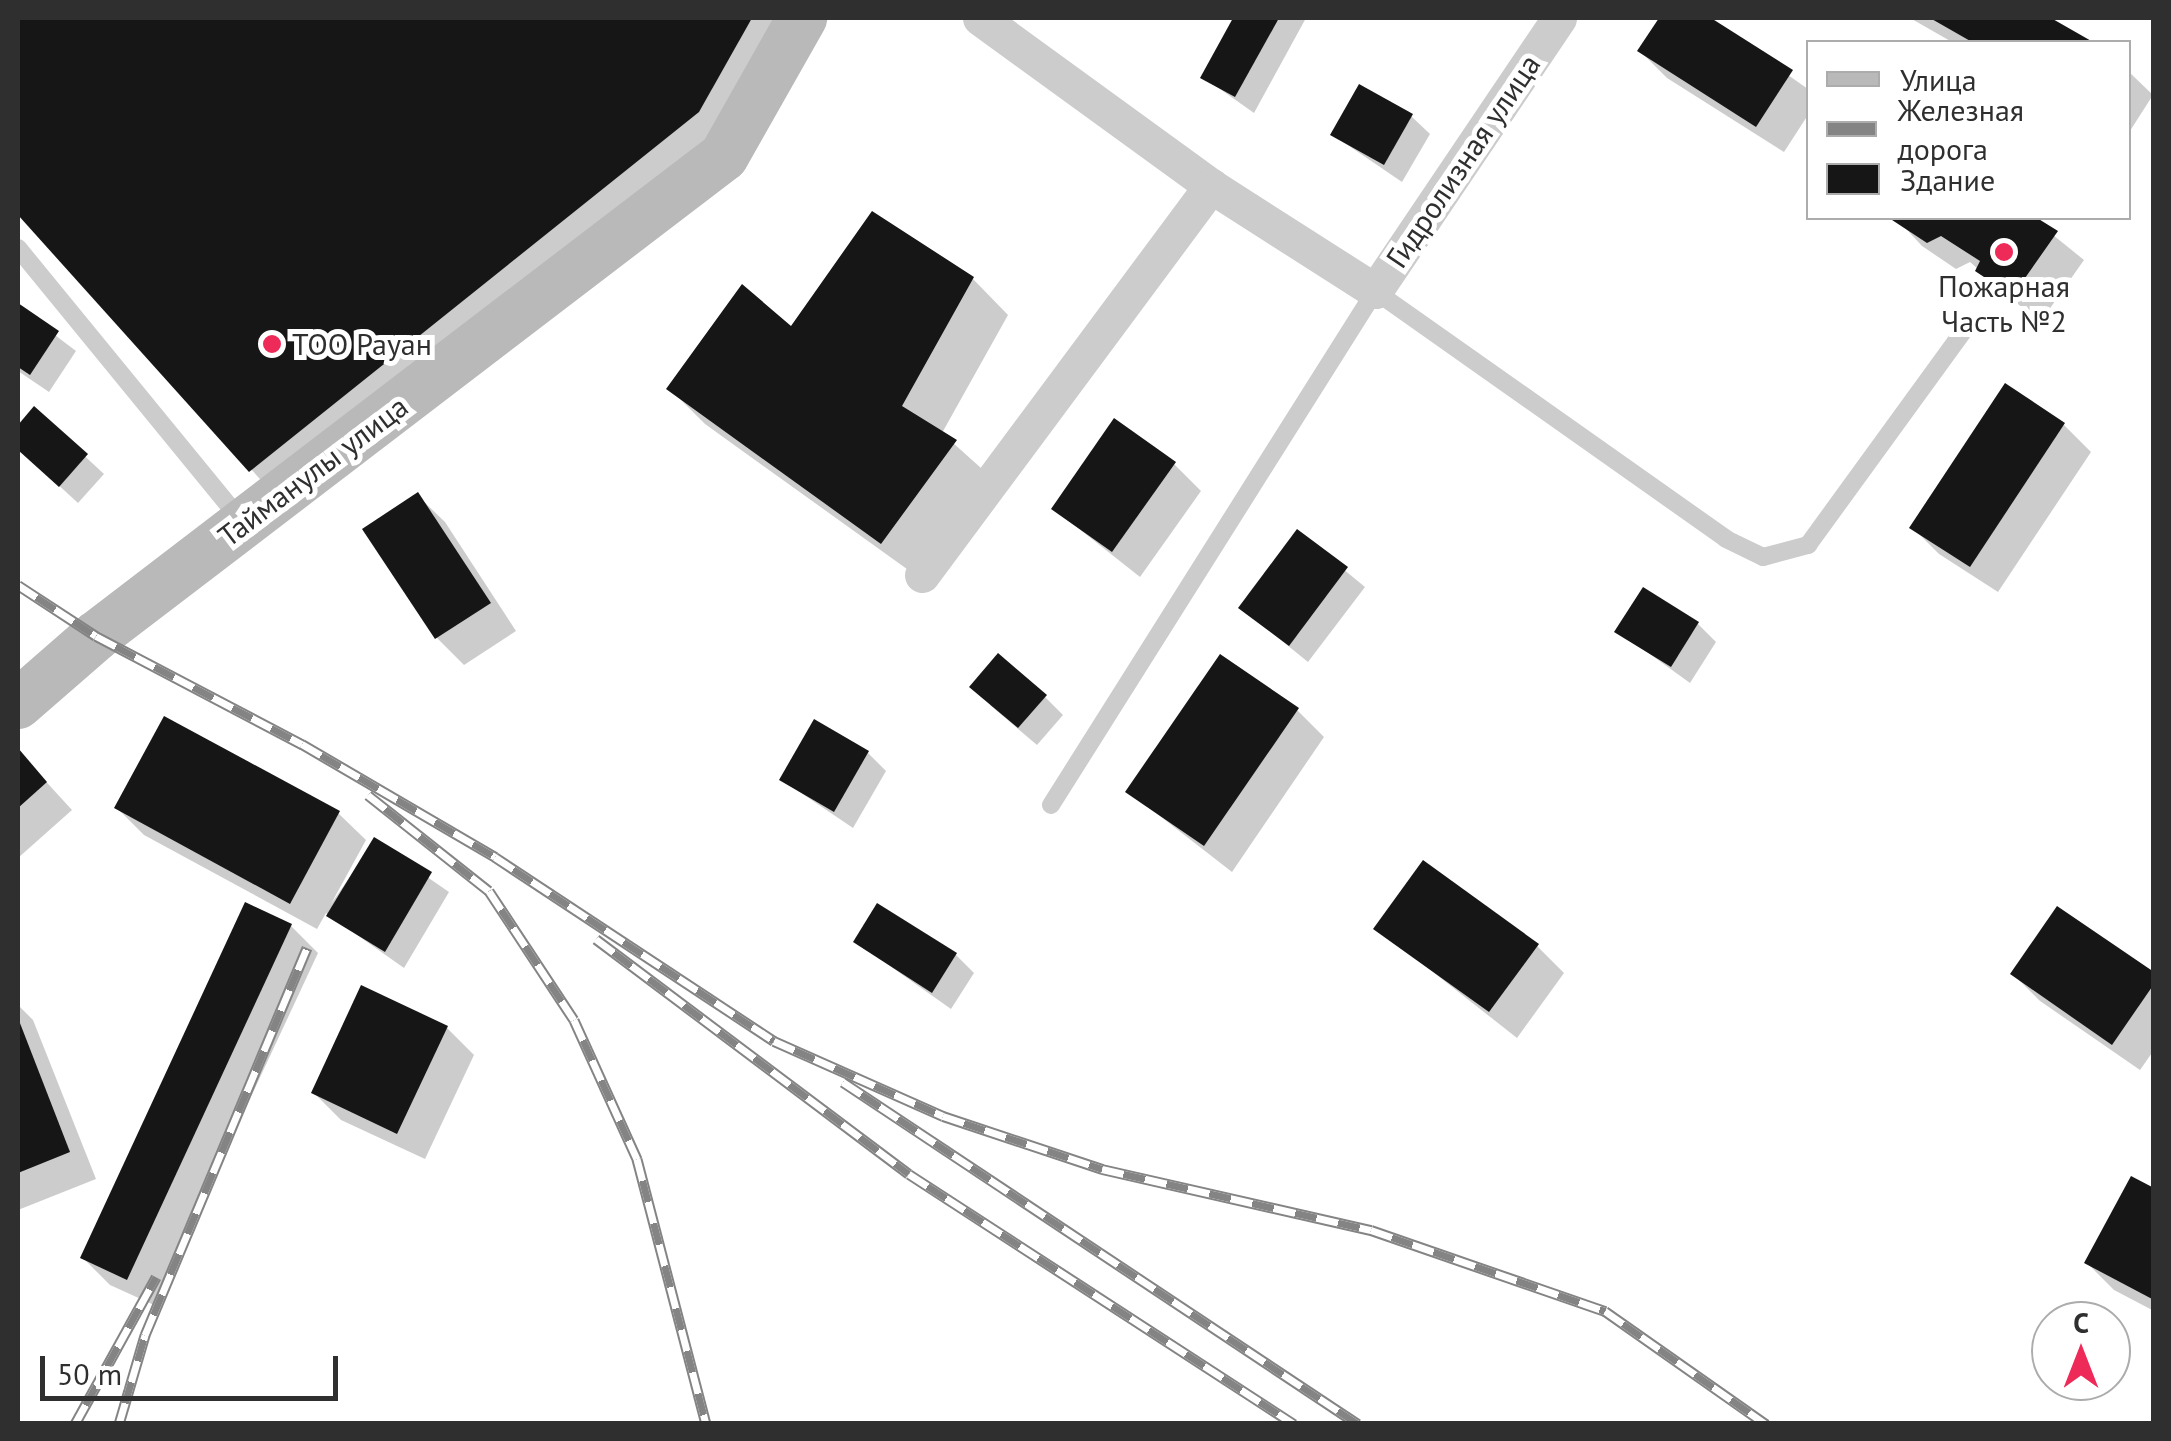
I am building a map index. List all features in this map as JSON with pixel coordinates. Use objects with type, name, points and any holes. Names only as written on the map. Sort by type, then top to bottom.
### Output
[{"type":"street","name":"Тайманулы улица","points":[[18,704],[244,524],[724,156],[802,18]]},
{"type":"street","name":"Гидролизная улица","points":[[980,18],[1210,186],[1375,291],[1559,18]]},
{"type":"street","points":[[922,575],[1210,186]]},
{"type":"lane","points":[[18,248],[244,524]]},
{"type":"lane","points":[[1050,806],[1375,291],[1726,539],[1763,557],[1808,545],[1962,332]]},
{"type":"building","name":"ТОО Рауан","points":[[18,18],[752,18],[699,112],[249,472],[18,215]]},
{"type":"building","points":[[1233,18],[1279,18],[1235,97],[1200,78]]},
{"type":"building","points":[[1659,18],[1711,18],[1793,70],[1756,127],[1637,51]]},
{"type":"building","points":[[1930,18],[2051,18],[2090,40],[1968,40]]},
{"type":"building","points":[[1359,84],[1413,114],[1384,165],[1330,135]]},
{"type":"building","points":[[872,211],[974,277],[902,406],[957,440],[881,544],[666,389],[742,284],[791,326]]},
{"type":"building","name":"Пожарная Часть №2","points":[[1892,220],[2040,220],[2058,231],[2018,288],[1996,285],[1975,271],[1980,261],[1941,236],[1927,243]]},
{"type":"building","points":[[18,303],[59,331],[30,375],[18,367]]},
{"type":"building","points":[[2005,383],[2065,423],[1970,567],[1909,528]]},
{"type":"building","points":[[34,406],[88,454],[59,487],[18,450],[18,425]]},
{"type":"building","points":[[1114,418],[1176,462],[1112,552],[1051,509]]},
{"type":"building","points":[[418,492],[491,603],[435,639],[362,529]]},
{"type":"building","points":[[1297,529],[1348,567],[1289,646],[1238,608]]},
{"type":"building","points":[[1643,587],[1699,622],[1671,667],[1614,632]]},
{"type":"building","points":[[998,653],[1047,695],[1018,728],[969,687]]},
{"type":"building","points":[[1220,654],[1299,708],[1204,846],[1125,792]]},
{"type":"building","points":[[164,716],[340,811],[290,904],[114,808]]},
{"type":"building","points":[[814,719],[869,751],[834,812],[779,780]]},
{"type":"building","points":[[18,748],[47,782],[18,808]]},
{"type":"building","points":[[374,837],[432,872],[385,952],[326,916]]},
{"type":"building","points":[[1423,860],[1539,944],[1489,1012],[1373,929]]},
{"type":"building","points":[[245,902],[292,924],[127,1280],[80,1258]]},
{"type":"building","points":[[877,903],[957,953],[932,993],[853,942]]},
{"type":"building","points":[[2057,906],[2154,972],[2154,984],[2112,1045],[2010,974]]},
{"type":"building","points":[[361,985],[448,1026],[397,1134],[311,1093]]},
{"type":"building","points":[[18,1018],[70,1152],[18,1173]]},
{"type":"building","points":[[2131,1176],[2154,1188],[2154,1300],[2084,1263]]},
{"type":"railway","points":[[18,585],[96,636],[302,744],[495,857],[774,1041],[943,1116],[1102,1169],[1371,1230],[1605,1311],[1766,1424]]},
{"type":"railway","points":[[368,795],[489,891],[574,1020],[637,1159],[706,1424]]},
{"type":"railway","points":[[596,939],[909,1174],[1294,1424]]},
{"type":"railway","points":[[119,1424],[145,1335],[307,947]]},
{"type":"railway","points":[[843,1082],[1358,1424]]},
{"type":"railway","points":[[75,1424],[156,1277]]},
{"type":"place","name":"Пожарная Часть №2","points":[[2004,252]]},
{"type":"place","name":"ТОО Рауан","points":[[272,344]]}]
